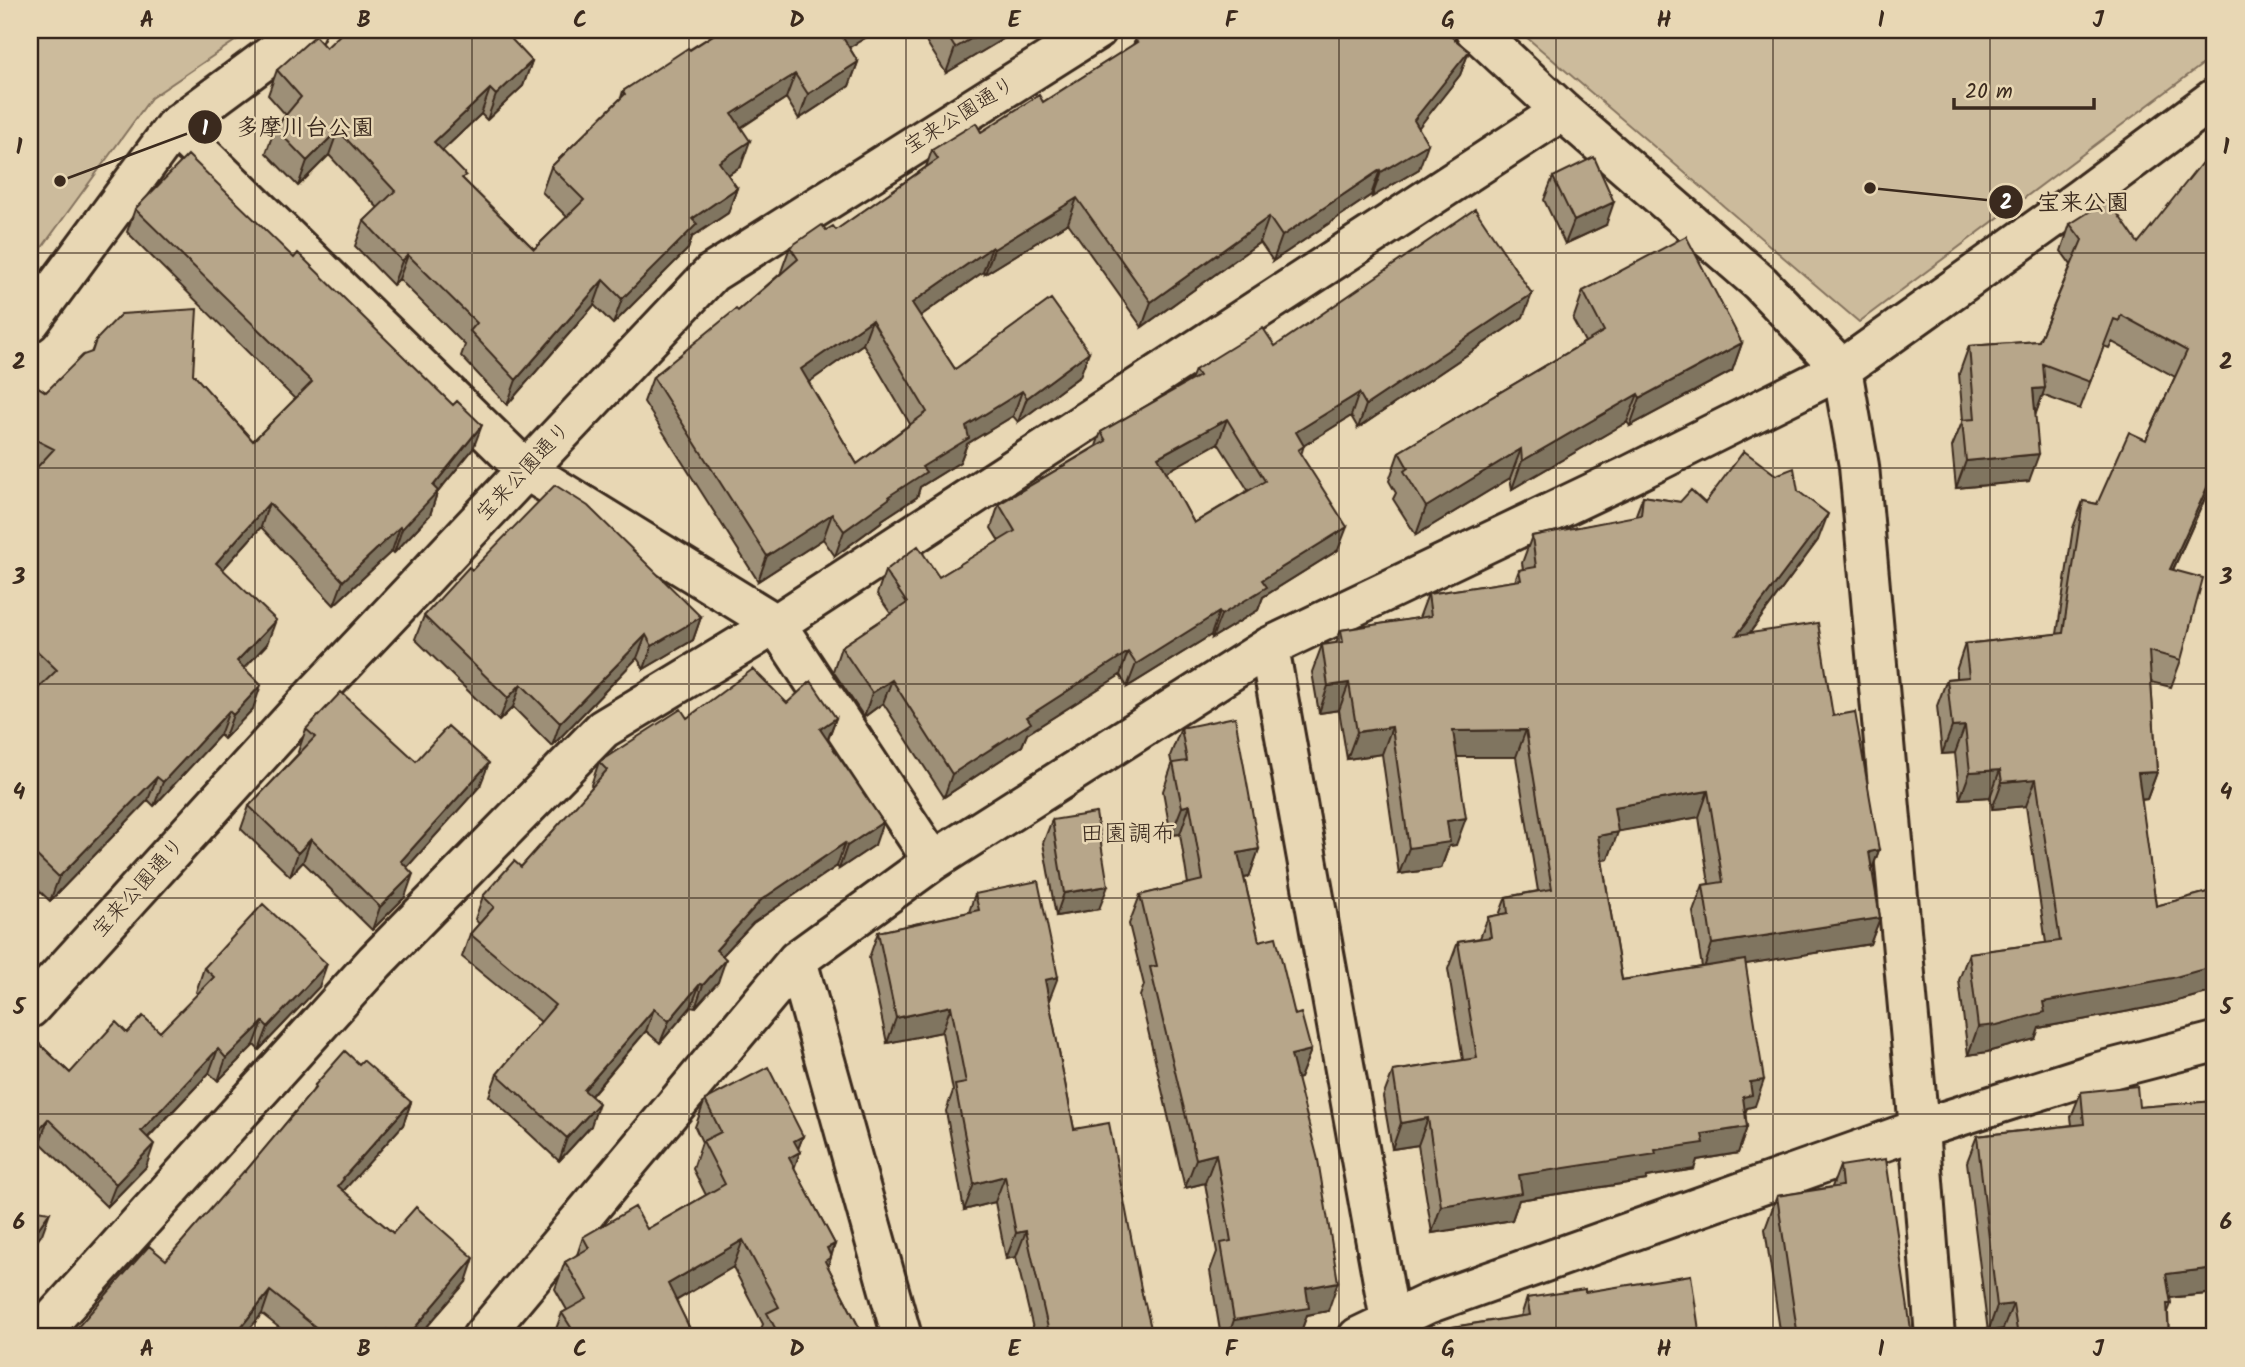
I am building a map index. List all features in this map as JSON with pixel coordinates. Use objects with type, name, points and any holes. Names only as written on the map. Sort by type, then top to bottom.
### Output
[{"type":"street","points":[[30,322],[174,127],[305,30]]},
{"type":"street","name":"宝来公園通り","points":[[30,1008],[315,694],[712,273],[1097,30]]},
{"type":"street","points":[[1475,30],[1562,111],[1760,283],[1842,369],[1860,466],[1920,1129],[1935,1337]]},
{"type":"street","points":[[482,1337],[797,960],[933,861],[1269,647],[1632,474],[1842,369],[2081,198],[2215,97]]},
{"type":"street","points":[[37,1337],[375,962],[603,729],[776,624],[1562,111]]},
{"type":"street","points":[[174,127],[526,470],[776,624],[933,861]]},
{"type":"street","points":[[1269,647],[1381,1332],[1427,1304],[1920,1129],[2095,1073],[2215,1042]]},
{"type":"street","points":[[797,960],[902,1337]]},
{"type":"shaded area","points":[[30,30],[251,30],[151,98],[30,264]]},
{"type":"shaded area","points":[[1518,30],[2215,30],[2215,55],[1859,322]]},
{"type":"building","points":[[345,30],[503,30],[532,61],[496,95],[490,89],[434,142],[466,175],[462,178],[534,249],[584,200],[551,167],[625,94],[623,91],[688,48],[690,50],[721,30],[846,30],[840,33],[858,62],[808,94],[795,74],[732,114],[750,141],[719,162],[737,188],[692,219],[697,224],[622,299],[603,280],[516,380],[470,331],[477,323],[408,255],[402,261],[364,221],[395,191],[338,130],[307,161],[275,128],[301,97],[277,70],[315,36],[326,48]]},
{"type":"building","points":[[944,30],[986,30],[955,48]]},
{"type":"building","points":[[1154,30],[1218,30],[1223,38],[1234,30],[1443,30],[1469,51],[1414,120],[1428,144],[1381,172],[1380,170],[1282,236],[1269,217],[1151,302],[1077,198],[994,249],[992,247],[912,303],[955,369],[1051,299],[1089,352],[1027,398],[1022,391],[966,426],[969,438],[922,467],[926,472],[889,496],[890,498],[844,531],[832,514],[767,556],[653,377],[736,309],[738,311],[798,259],[790,247],[822,225],[826,230],[833,226],[836,230],[938,159],[932,150],[976,123],[981,132],[1039,95],[1043,102],[1137,42],[1135,40]],"holes":[[[872,320],[927,412],[857,464],[801,369]]]},
{"type":"building","points":[[188,155],[294,258],[298,253],[453,405],[457,401],[482,425],[433,486],[438,491],[402,529],[400,527],[343,581],[269,503],[216,563],[276,620],[237,661],[261,685],[233,715],[229,711],[163,782],[157,777],[59,877],[30,849],[30,728],[34,724],[30,720],[30,696],[57,670],[30,644],[30,475],[54,449],[30,437],[30,382],[46,392],[83,355],[92,352],[96,340],[121,314],[197,309],[193,374],[253,441],[312,382],[135,209]]},
{"type":"building","points":[[2208,155],[2215,160],[2215,470],[2170,569],[2203,578],[2181,660],[2149,651],[2157,772],[2138,773],[2156,906],[2215,890],[2215,966],[2172,978],[2043,1002],[2045,1012],[1997,1025],[1978,1027],[1969,953],[2060,941],[2036,779],[2002,782],[2000,770],[1970,772],[1965,726],[1952,727],[1947,679],[1969,677],[1965,644],[2063,633],[2083,501],[2097,504],[2129,432],[2146,440],[2187,351],[2121,315],[2119,321],[2114,319],[2090,382],[2043,364],[2045,388],[2033,389],[2039,454],[1966,461],[1962,420],[1975,419],[1969,346],[2039,341],[2082,240],[2070,224],[2108,200],[2138,243]]},
{"type":"building","points":[[1594,157],[1614,202],[1574,221],[1553,177]]},
{"type":"building","points":[[1475,209],[1532,294],[1366,405],[1359,393],[1296,432],[1304,446],[1298,450],[1347,527],[1262,580],[1267,587],[1221,615],[1219,612],[1136,664],[1128,652],[1027,717],[1031,723],[952,774],[892,680],[872,693],[841,647],[907,603],[885,571],[918,546],[939,577],[1015,531],[999,504],[1106,441],[1101,432],[1199,376],[1195,370],[1263,328],[1275,346]],"holes":[[[1227,419],[1265,481],[1194,523],[1158,457]]]},
{"type":"building","points":[[1686,236],[1742,343],[1640,398],[1638,394],[1522,461],[1521,449],[1426,507],[1404,471],[1408,468],[1399,452],[1604,331],[1583,291]]},
{"type":"building","points":[[1744,451],[1776,475],[1794,468],[1798,491],[1828,514],[1737,635],[1818,623],[1833,716],[1855,712],[1879,850],[1869,852],[1880,918],[1712,944],[1703,885],[1723,882],[1708,791],[1614,807],[1618,832],[1598,836],[1622,980],[1745,960],[1764,1080],[1750,1082],[1752,1095],[1743,1097],[1747,1127],[1702,1134],[1704,1143],[1655,1150],[1656,1154],[1519,1175],[1522,1193],[1441,1206],[1428,1118],[1401,1123],[1393,1071],[1477,1058],[1458,942],[1491,937],[1488,917],[1508,913],[1506,897],[1552,889],[1526,730],[1453,731],[1466,818],[1447,821],[1450,842],[1409,848],[1392,727],[1357,732],[1349,683],[1328,686],[1322,645],[1343,642],[1341,630],[1431,616],[1428,594],[1521,580],[1519,570],[1536,567],[1532,536],[1641,515],[1643,496],[1680,502],[1691,490],[1705,503]]},
{"type":"building","points":[[555,485],[588,506],[701,617],[652,646],[646,635],[560,723],[521,684],[508,698],[424,616],[469,567],[472,570]]},
{"type":"building","points":[[753,669],[787,703],[811,681],[836,718],[820,729],[883,822],[847,846],[845,843],[761,900],[716,950],[726,959],[703,985],[700,984],[669,1021],[654,1009],[584,1090],[599,1103],[567,1138],[497,1074],[555,1005],[470,934],[494,907],[483,896],[514,861],[521,867],[607,770],[599,762],[681,709],[687,718]]},
{"type":"building","points":[[341,692],[416,761],[448,726],[489,763],[401,861],[413,874],[380,907],[311,839],[298,853],[249,806],[315,737],[306,729]]},
{"type":"building","points":[[1235,717],[1259,849],[1238,853],[1259,941],[1276,937],[1295,1015],[1301,1013],[1311,1050],[1291,1055],[1318,1160],[1338,1282],[1306,1288],[1309,1308],[1234,1320],[1221,1243],[1231,1241],[1216,1154],[1196,1159],[1150,967],[1157,966],[1140,895],[1203,880],[1190,805],[1182,807],[1173,763],[1187,761],[1181,728]]},
{"type":"building","points":[[1096,813],[1108,886],[1064,893],[1052,820]]},
{"type":"building","points":[[1038,881],[1058,977],[1045,980],[1074,1129],[1109,1123],[1144,1304],[1153,1337],[1050,1337],[1026,1231],[1016,1233],[1005,1176],[974,1184],[955,1085],[966,1083],[951,1006],[896,1018],[878,932],[979,910],[975,894]]},
{"type":"building","points":[[263,904],[327,964],[268,1027],[263,1022],[226,1058],[218,1049],[141,1131],[154,1144],[116,1184],[48,1119],[37,1132],[30,1125],[30,1035],[70,1073],[116,1022],[127,1033],[143,1016],[160,1032],[214,977],[204,968]]},
{"type":"building","points":[[345,1051],[359,1064],[363,1060],[411,1102],[338,1186],[393,1233],[416,1207],[474,1258],[407,1337],[395,1337],[387,1330],[381,1337],[328,1337],[270,1291],[233,1337],[69,1337],[149,1246],[166,1260],[245,1172]]},
{"type":"building","points":[[768,1067],[803,1136],[794,1141],[800,1152],[789,1158],[835,1244],[827,1248],[831,1257],[825,1261],[864,1337],[780,1337],[767,1313],[779,1307],[743,1240],[668,1284],[694,1337],[577,1337],[562,1313],[587,1299],[565,1262],[589,1248],[583,1237],[635,1207],[647,1229],[725,1184],[703,1141],[721,1132],[705,1100]]},
{"type":"building","points":[[2137,1086],[2139,1107],[2215,1101],[2215,1268],[2166,1274],[2171,1304],[2167,1304],[2169,1337],[2018,1337],[2013,1304],[1997,1306],[1977,1136],[2084,1124],[2081,1092]]},
{"type":"building","points":[[1886,1159],[1911,1329],[1852,1337],[1798,1337],[1777,1196],[1842,1186],[1840,1166]]},
{"type":"building","points":[[30,1209],[50,1212],[30,1240]]},
{"type":"building","points":[[1691,1275],[1700,1337],[1454,1337],[1453,1327],[1530,1315],[1527,1298],[1585,1289],[1585,1292]]},
{"type":"place","name":"多摩川台公園","points":[[60,181]]},
{"type":"place","name":"宝来公園","points":[[1870,188]]},
{"type":"district","name":"田園調布","points":[[1128,834]]}]
